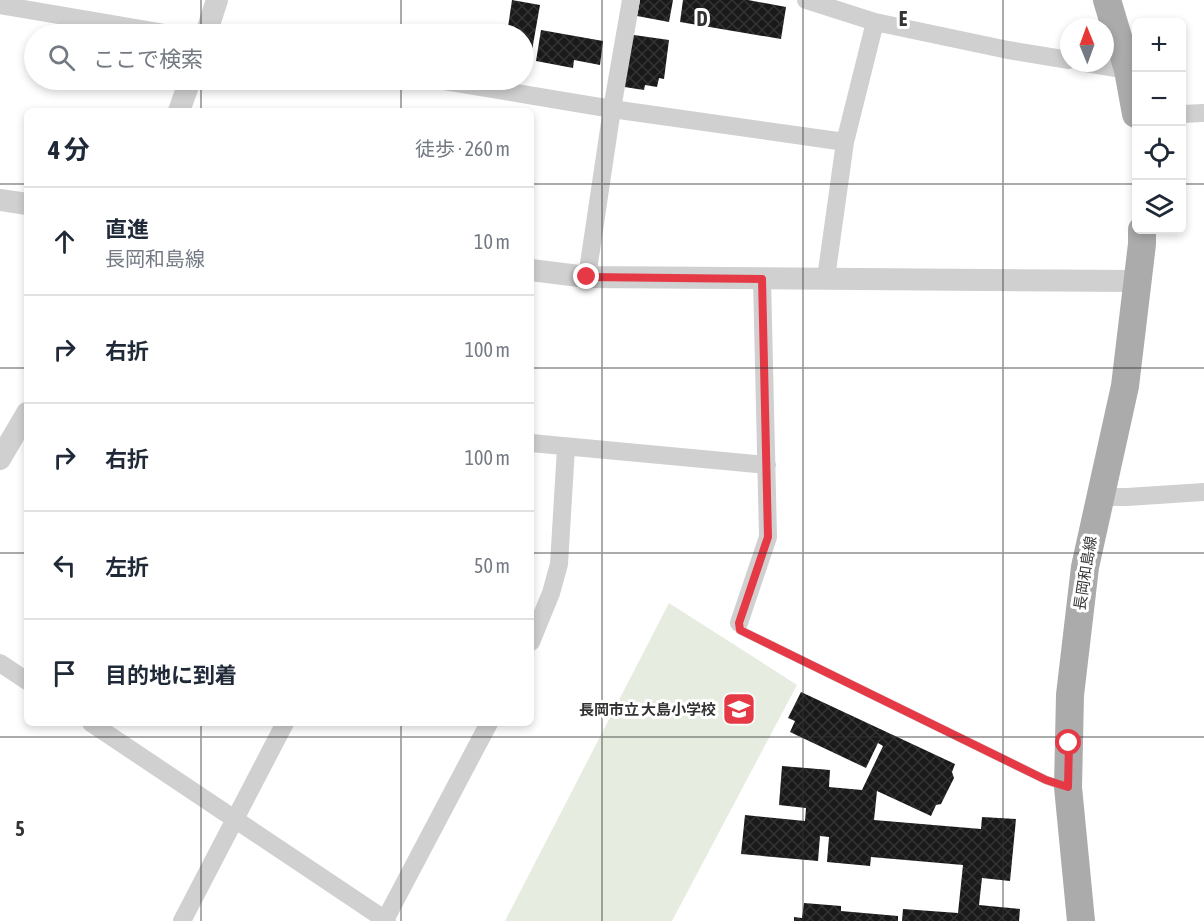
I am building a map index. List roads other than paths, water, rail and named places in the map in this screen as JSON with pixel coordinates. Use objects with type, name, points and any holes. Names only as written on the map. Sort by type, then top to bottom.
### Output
[{"type":"main road","points":[[1107,0],[1132,90]]},
{"type":"main road","name":"長岡和島線","points":[[1081,921],[1068,787],[1070,694],[1085,567],[1125,386],[1142,234]]},
{"type":"street","points":[[210,24],[218,0]]},
{"type":"street","points":[[587,277],[612,109],[632,0]]},
{"type":"street","points":[[806,0],[875,22],[1060,59]]},
{"type":"street","points":[[0,5],[112,24]]},
{"type":"street","points":[[826,278],[845,142],[875,22]]},
{"type":"street","points":[[1114,68],[1128,70]]},
{"type":"street","points":[[180,108],[186,90]]},
{"type":"street","points":[[498,90],[612,109],[845,142]]},
{"type":"street","points":[[1186,114],[1204,112]]},
{"type":"street","points":[[0,200],[24,204]]},
{"type":"street","points":[[534,270],[587,277],[1136,281]]},
{"type":"street","points":[[739,623],[768,537],[762,279]]},
{"type":"street","points":[[0,459],[24,417]]},
{"type":"street","points":[[534,444],[767,465]]},
{"type":"street","points":[[534,635],[551,593],[559,564],[566,448]]},
{"type":"street","points":[[1099,497],[1204,492]]},
{"type":"street","points":[[0,663],[24,679]]},
{"type":"street","points":[[96,726],[386,920],[487,726]]},
{"type":"street","points":[[182,921],[283,726]]},
{"type":"lane","points":[[739,623],[740,630],[750,635],[1046,780],[1068,787]]},
{"type":"place","name":"長岡市立 大島小学校","points":[[739,709]]}]
